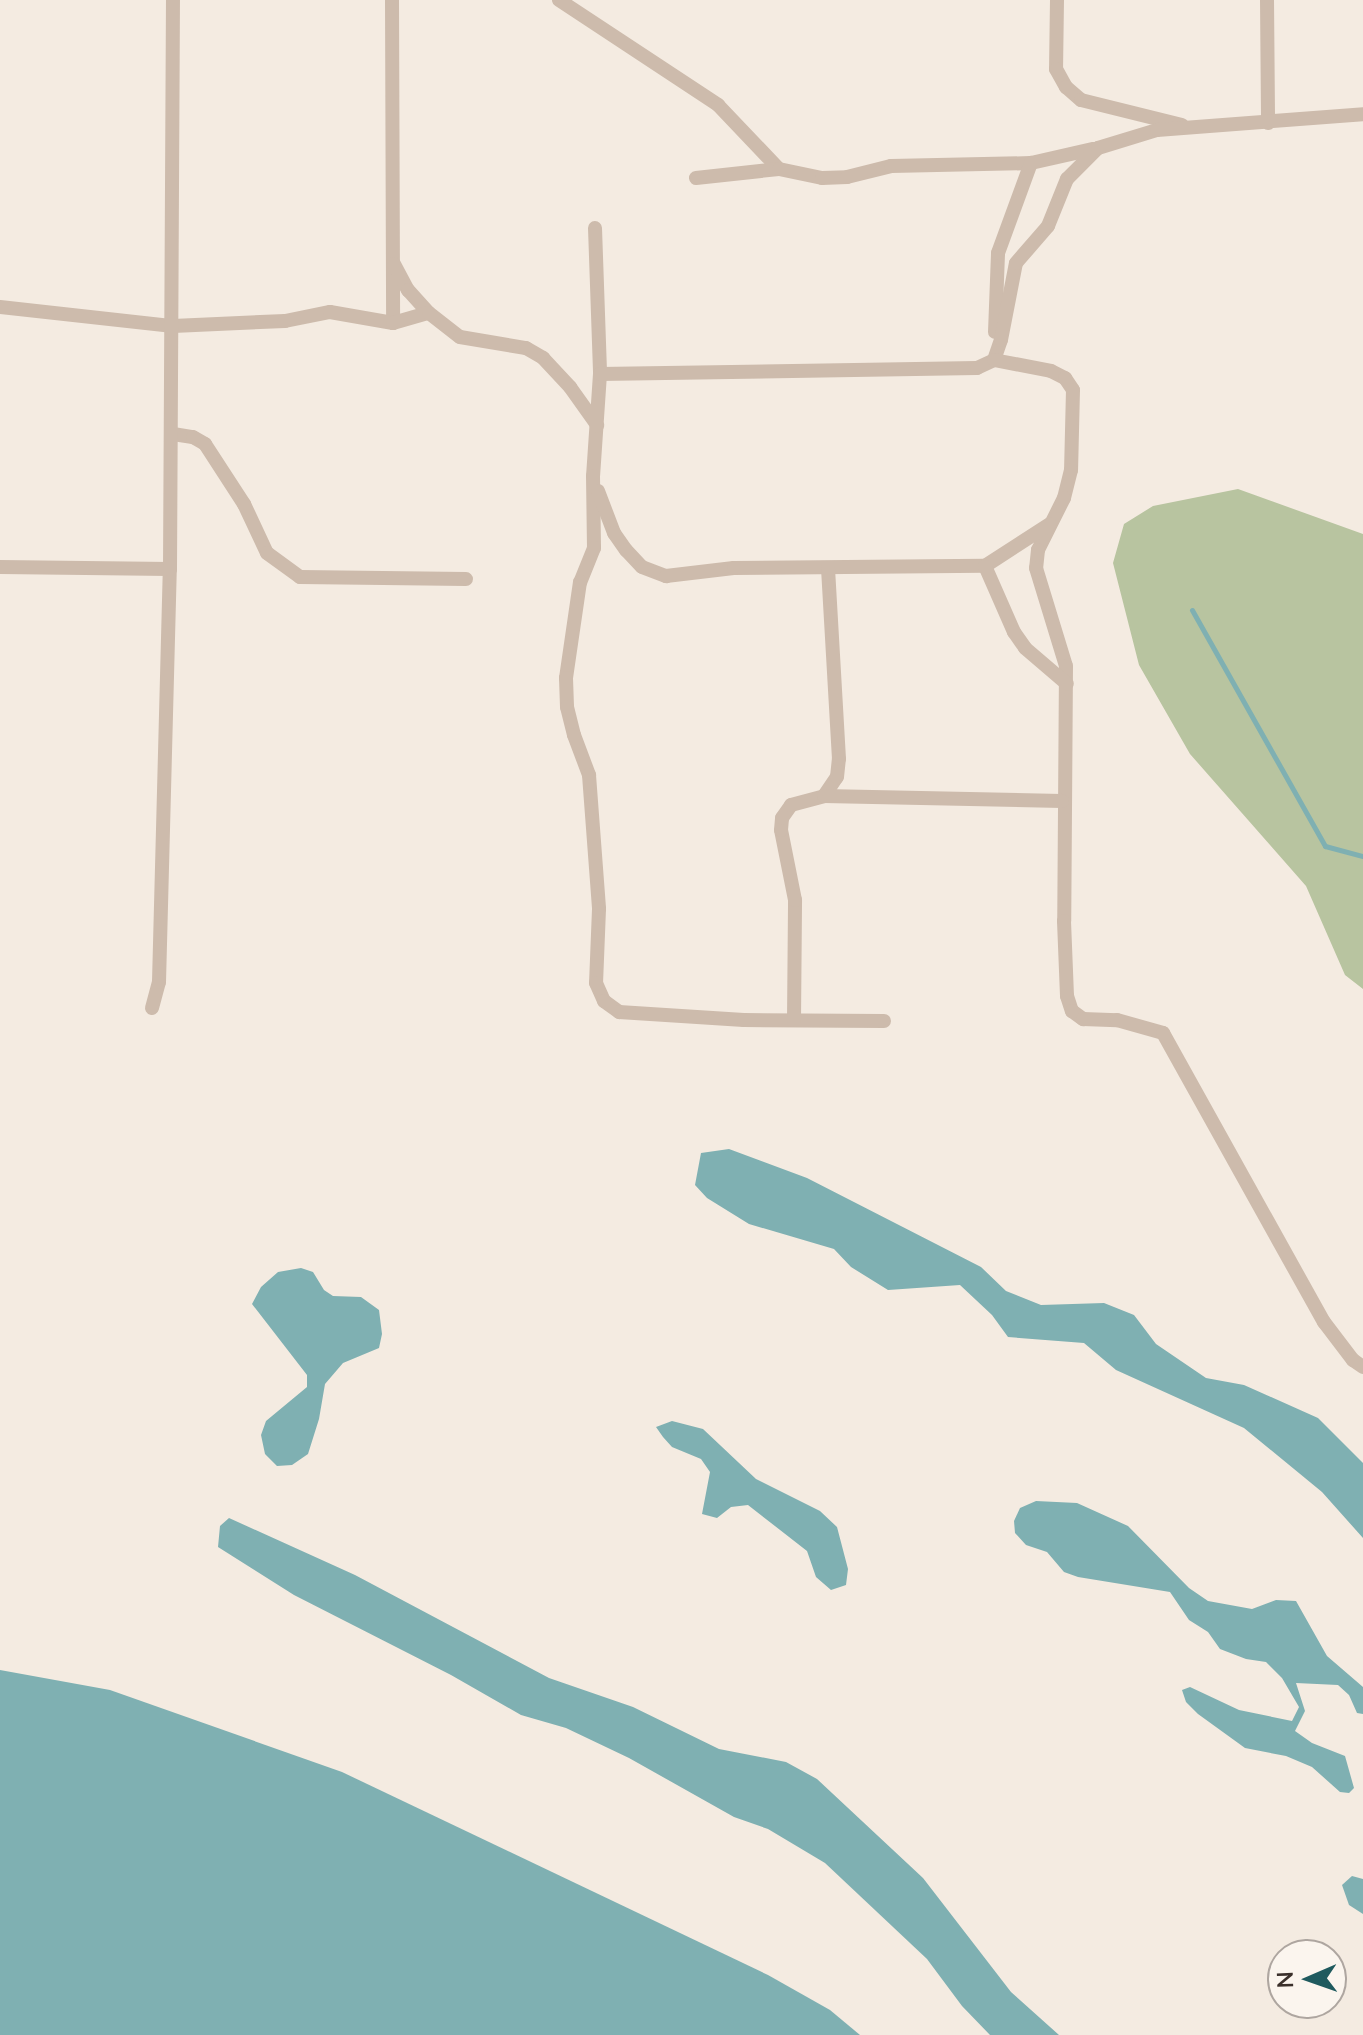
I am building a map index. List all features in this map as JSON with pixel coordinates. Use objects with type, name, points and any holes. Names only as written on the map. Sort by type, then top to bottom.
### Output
[{"type":"street","points":[[152,1008],[159,982],[173,434],[173,0]]},
{"type":"street","points":[[392,0],[393,323]]},
{"type":"street","points":[[559,0],[718,105],[779,169]]},
{"type":"street","points":[[1057,0],[1056,69],[1066,87],[1081,100],[1186,126]]},
{"type":"street","points":[[1267,0],[1268,123]]},
{"type":"street","points":[[696,178],[779,169],[822,178],[847,177],[891,166],[1031,163],[1098,148],[1157,130],[1363,114]]},
{"type":"street","points":[[994,360],[1001,340],[1016,263],[1048,226],[1067,179],[1098,148]]},
{"type":"street","points":[[994,360],[998,253],[1031,163]]},
{"type":"street","points":[[595,228],[600,374],[593,476],[594,548],[580,582],[566,678],[571,721],[589,775],[599,909],[596,983],[604,1001],[619,1012],[884,1021]]},
{"type":"street","points":[[393,261],[408,290],[429,313],[460,337],[526,348],[543,358],[557,370],[597,425]]},
{"type":"street","points":[[0,307],[173,326],[285,321],[330,312],[393,323],[429,313]]},
{"type":"street","points":[[600,374],[977,368],[994,360],[1051,371],[1065,378],[1073,390],[1071,470],[1052,523],[1038,550],[1036,568],[1066,666],[1062,801],[1067,996],[1072,1011],[1083,1019],[1117,1020],[1163,1033],[1324,1322],[1353,1360],[1363,1367]]},
{"type":"street","points":[[173,434],[193,437],[205,444],[244,504],[267,553],[300,577],[466,579]]},
{"type":"street","points":[[593,476],[614,533],[642,567],[666,576],[734,568],[985,566],[1052,523]]},
{"type":"street","points":[[985,566],[1019,640],[1067,684]]},
{"type":"street","points":[[0,567],[170,569]]},
{"type":"street","points":[[824,796],[837,777],[839,759],[828,568]]},
{"type":"street","points":[[794,1020],[795,900],[782,818],[791,805],[824,796],[1062,801]]},
{"type":"green space","points":[[1238,489],[1363,534],[1363,989],[1345,975],[1306,886],[1190,754],[1139,665],[1113,563],[1124,524],[1153,506]]},
{"type":"water","points":[[729,1149],[807,1178],[981,1267],[1006,1291],[1041,1305],[1104,1303],[1134,1315],[1156,1344],[1206,1378],[1244,1385],[1318,1418],[1363,1463],[1363,1538],[1322,1492],[1244,1428],[1116,1370],[1084,1343],[1008,1337],[992,1315],[960,1285],[888,1290],[851,1267],[834,1249],[749,1224],[707,1198],[695,1185],[701,1153]]},
{"type":"water","points":[[301,1268],[313,1272],[324,1290],[333,1296],[361,1297],[379,1310],[382,1334],[379,1348],[343,1363],[325,1384],[319,1419],[308,1454],[292,1465],[277,1466],[265,1454],[261,1435],[266,1421],[307,1387],[307,1375],[252,1304],[261,1287],[278,1272]]},
{"type":"water","points":[[672,1421],[703,1429],[756,1479],[820,1511],[837,1527],[848,1569],[846,1585],[831,1590],[816,1577],[807,1551],[748,1505],[731,1507],[717,1518],[702,1514],[710,1472],[701,1459],[672,1447],[656,1427]]},
{"type":"water","points":[[1036,1501],[1077,1503],[1128,1526],[1189,1588],[1208,1601],[1252,1609],[1276,1600],[1296,1601],[1327,1656],[1363,1687],[1363,1714],[1357,1713],[1349,1695],[1338,1685],[1296,1683],[1305,1711],[1295,1731],[1312,1743],[1345,1756],[1354,1788],[1349,1793],[1340,1792],[1312,1767],[1286,1756],[1245,1748],[1198,1714],[1186,1702],[1182,1690],[1190,1687],[1239,1710],[1292,1721],[1299,1707],[1282,1678],[1266,1662],[1246,1659],[1220,1649],[1208,1632],[1189,1620],[1170,1592],[1078,1577],[1064,1572],[1047,1552],[1026,1545],[1015,1533],[1014,1521],[1020,1508]]},
{"type":"water","points":[[229,1518],[355,1575],[549,1678],[633,1707],[719,1749],[786,1762],[817,1779],[923,1878],[1011,1992],[1059,2035],[990,2035],[962,2006],[927,1959],[825,1863],[768,1829],[734,1817],[629,1758],[566,1728],[521,1715],[451,1675],[294,1595],[218,1547],[220,1526]]},
{"type":"water","points":[[0,1670],[110,1690],[342,1772],[768,1975],[830,2010],[860,2035],[0,2035]]},
{"type":"water","points":[[1352,1876],[1363,1879],[1363,1914],[1349,1905],[1342,1885]]},
{"type":"waterway","points":[[1192,610],[1325,846],[1363,856]]}]
